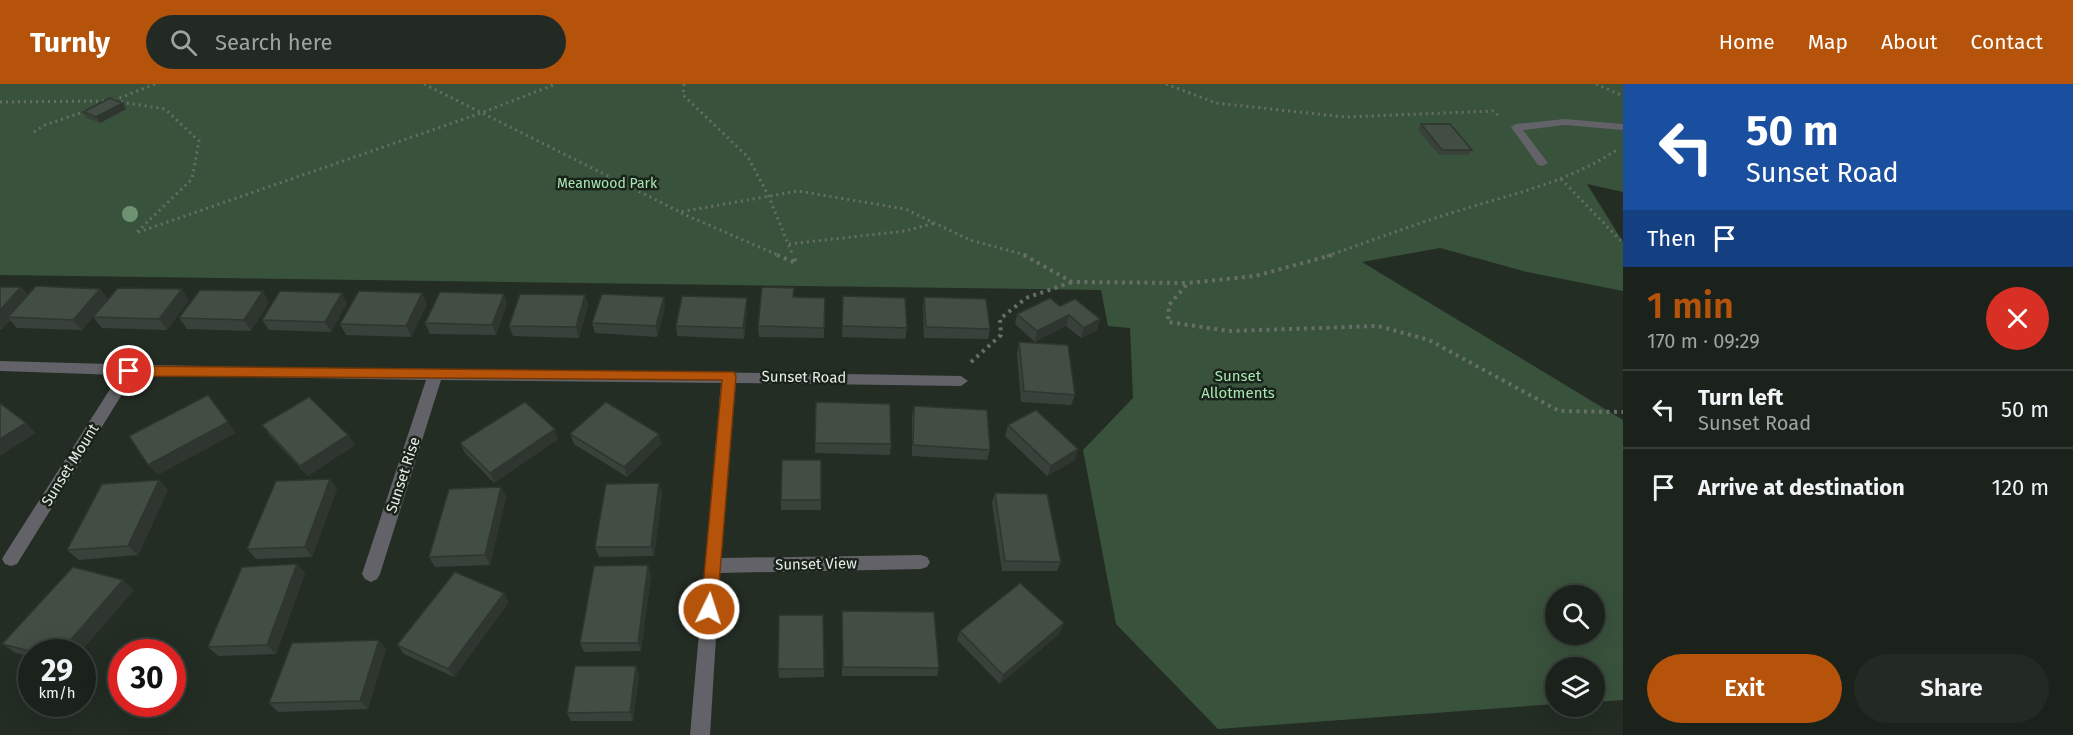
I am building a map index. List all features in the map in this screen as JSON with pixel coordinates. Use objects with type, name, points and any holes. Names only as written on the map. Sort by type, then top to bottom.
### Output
[{"type":"street","points":[[1516,127],[1565,122],[1623,127]]},
{"type":"street","points":[[1516,127],[1542,162]]},
{"type":"street","name":"Sunset Road","points":[[0,366],[129,371],[729,376],[961,381]]},
{"type":"street","name":"Sunset Mount","points":[[11,559],[129,371]]},
{"type":"street","name":"Sunset Rise","points":[[371,574],[435,375]]},
{"type":"street","points":[[700,735],[729,376]]},
{"type":"street","name":"Sunset View","points":[[712,566],[921,562]]},
{"type":"path","points":[[101,105],[155,84]]},
{"type":"path","points":[[424,84],[680,213],[796,263],[770,196],[748,157],[683,94],[684,84]]},
{"type":"path","points":[[0,102],[112,101],[165,109],[199,141],[192,179],[136,233],[481,113],[556,84]]},
{"type":"path","points":[[1166,84],[1216,103],[1345,117],[1492,111],[1516,127]]},
{"type":"path","points":[[1596,84],[1623,96]]},
{"type":"path","points":[[34,132],[45,125],[90,109]]},
{"type":"path","points":[[961,381],[971,362],[1001,335],[1000,319],[1026,298],[1072,282],[1216,283],[1315,261],[1428,220],[1536,191],[1604,160],[1623,145]]},
{"type":"path","points":[[1542,162],[1623,243]]},
{"type":"path","points":[[680,213],[798,191],[837,196],[905,209],[970,240],[1029,256],[1072,282]]},
{"type":"path","points":[[789,244],[905,231],[935,223]]},
{"type":"path","points":[[1188,283],[1169,305],[1168,322],[1229,331],[1378,326],[1430,340],[1559,411],[1623,412]]},
{"type":"green space","points":[[0,84],[1623,84],[1623,192],[1587,184],[1623,242],[1623,291],[1527,272],[1440,248],[1362,262],[1623,420],[1623,700],[1605,701],[1605,657],[1545,657],[1545,705],[1218,729],[1116,624],[1083,450],[1133,398],[1130,328],[1108,326],[1101,290],[0,275]]},
{"type":"building","points":[[110,98],[123,103],[96,117],[83,112]]},
{"type":"building","points":[[1421,124],[1450,124],[1472,150],[1442,150]]},
{"type":"building","points":[[36,286],[100,289],[73,320],[8,317]]},
{"type":"building","points":[[0,287],[21,287],[0,310]]},
{"type":"building","points":[[762,287],[794,288],[793,297],[825,298],[824,328],[758,326]]},
{"type":"building","points":[[118,288],[182,289],[159,319],[93,317]]},
{"type":"building","points":[[200,290],[263,291],[244,320],[179,318]]},
{"type":"building","points":[[280,291],[342,293],[325,322],[262,320]]},
{"type":"building","points":[[359,291],[422,293],[406,326],[340,324]]},
{"type":"building","points":[[440,292],[504,294],[492,325],[425,323]]},
{"type":"building","points":[[520,294],[585,295],[576,327],[509,326]]},
{"type":"building","points":[[602,294],[664,297],[656,326],[592,323]]},
{"type":"building","points":[[682,296],[747,298],[743,328],[676,326]]},
{"type":"building","points":[[843,296],[905,298],[907,328],[842,326]]},
{"type":"building","points":[[924,297],[986,299],[990,329],[926,327]]},
{"type":"building","points":[[1050,298],[1060,306],[1075,299],[1100,319],[1084,328],[1069,315],[1037,331],[1017,314]]},
{"type":"building","points":[[1019,342],[1068,345],[1075,395],[1024,391]]},
{"type":"building","points":[[208,395],[228,422],[148,465],[129,436]]},
{"type":"building","points":[[309,397],[348,435],[300,466],[262,425]]},
{"type":"building","points":[[525,402],[555,429],[490,473],[460,443]]},
{"type":"building","points":[[606,402],[659,434],[624,467],[570,434]]},
{"type":"building","points":[[816,402],[890,404],[891,444],[815,443]]},
{"type":"building","points":[[0,403],[26,423],[0,439]]},
{"type":"building","points":[[914,406],[987,410],[990,450],[913,445]]},
{"type":"building","points":[[1036,410],[1078,449],[1051,466],[1008,425]]},
{"type":"building","points":[[782,460],[821,460],[821,500],[781,500]]},
{"type":"building","points":[[330,479],[305,547],[247,549],[276,481]]},
{"type":"building","points":[[159,480],[128,546],[67,550],[102,484]]},
{"type":"building","points":[[659,483],[651,547],[595,547],[606,484]]},
{"type":"building","points":[[501,487],[485,555],[429,557],[449,489]]},
{"type":"building","points":[[995,493],[1047,494],[1061,562],[1005,561]]},
{"type":"building","points":[[297,564],[267,645],[208,647],[242,567]]},
{"type":"building","points":[[648,565],[638,643],[580,643],[594,566]]},
{"type":"building","points":[[73,567],[123,580],[71,639],[18,639],[18,648],[2,644]]},
{"type":"building","points":[[455,572],[504,593],[448,669],[397,645]]},
{"type":"building","points":[[1020,583],[1064,623],[1003,675],[960,631]]},
{"type":"building","points":[[842,611],[934,612],[939,668],[843,667]]},
{"type":"building","points":[[779,615],[823,615],[824,669],[778,669]]},
{"type":"building","points":[[379,640],[360,701],[269,703],[292,643]]},
{"type":"building","points":[[575,666],[636,666],[630,712],[567,713]]},
{"type":"route","points":[[129,371],[729,376],[709,609]]},
{"type":"park label","name":"Meanwood Park","points":[[607,183]]},
{"type":"park label","name":"Sunset Allotments","points":[[1238,384]]}]
